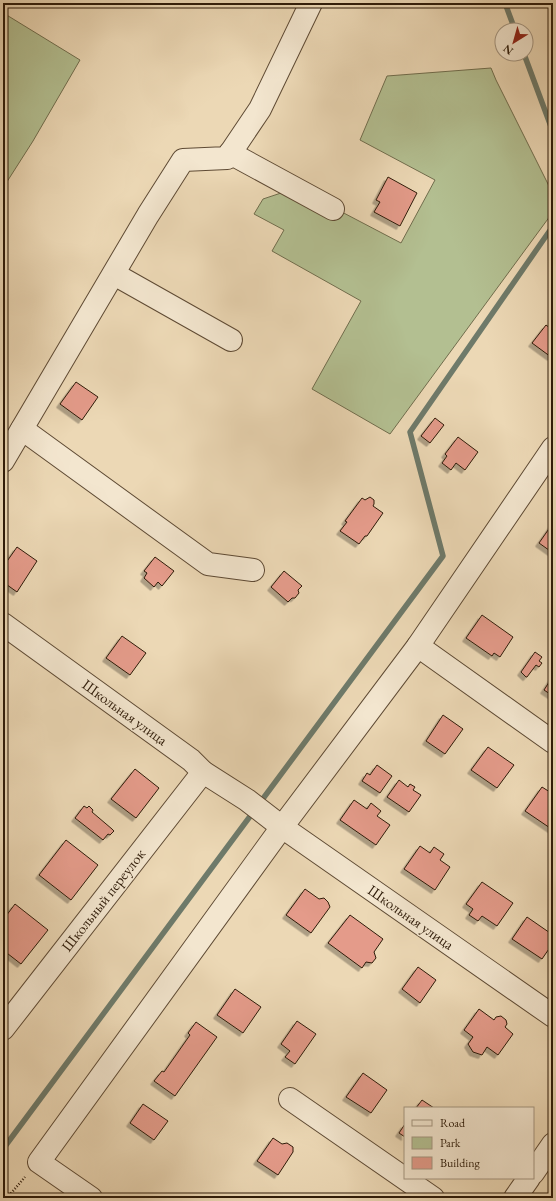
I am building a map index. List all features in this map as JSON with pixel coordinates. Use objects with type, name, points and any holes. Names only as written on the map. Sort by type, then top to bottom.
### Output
[{"type":"street","points":[[3,461],[183,160],[227,158],[260,109],[311,3]]},
{"type":"street","points":[[230,153],[333,209]]},
{"type":"street","points":[[114,274],[231,340]]},
{"type":"street","points":[[22,429],[208,564],[253,570]]},
{"type":"street","points":[[91,1198],[39,1162],[275,822],[418,646],[553,448]]},
{"type":"street","name":"Школьная улица","points":[[3,624],[185,756],[203,772],[247,800],[275,822],[553,1016]]},
{"type":"street","points":[[418,646],[553,742]]},
{"type":"street","name":"Школьный переулок","points":[[3,1028],[203,772]]},
{"type":"street","points":[[290,1099],[404,1178]]},
{"type":"street","points":[[534,1172],[553,1144]]},
{"type":"street","points":[[406,1179],[433,1198]]},
{"type":"street","points":[[515,1198],[528,1179]]},
{"type":"path","points":[[7,1198],[39,1162]]},
{"type":"green space","points":[[5,14],[80,60],[33,141],[3,188],[3,18]]},
{"type":"green space","points":[[491,68],[553,194],[553,212],[390,434],[312,389],[361,301],[272,251],[284,230],[254,214],[263,199],[296,188],[401,243],[435,180],[360,140],[387,76]]},
{"type":"building","points":[[388,177],[417,193],[400,226],[374,212],[380,202],[376,200]]},
{"type":"building","points":[[546,325],[550,328],[553,325],[553,355],[551,357],[532,343]]},
{"type":"building","points":[[76,382],[98,397],[82,420],[60,404]]},
{"type":"building","points":[[435,418],[444,425],[430,443],[421,436]]},
{"type":"building","points":[[458,437],[478,452],[465,470],[456,463],[451,470],[442,463],[447,456],[445,454]]},
{"type":"building","points":[[370,497],[374,500],[373,506],[383,513],[367,536],[365,536],[359,544],[340,531],[347,522],[345,521],[362,498],[365,500]]},
{"type":"building","points":[[553,523],[553,553],[539,543]]},
{"type":"building","points":[[17,547],[37,561],[17,592],[3,582],[3,567]]},
{"type":"building","points":[[155,557],[174,571],[162,586],[158,582],[154,587],[144,578],[147,573],[144,571]]},
{"type":"building","points":[[284,571],[302,586],[298,590],[299,593],[295,598],[292,598],[288,602],[271,587]]},
{"type":"building","points":[[482,615],[513,637],[500,657],[494,653],[492,656],[466,638]]},
{"type":"building","points":[[122,636],[146,653],[130,675],[106,658]]},
{"type":"building","points":[[535,652],[542,657],[539,661],[542,663],[539,667],[536,665],[526,677],[521,672]]},
{"type":"building","points":[[553,676],[553,696],[544,690]]},
{"type":"building","points":[[443,715],[463,729],[445,754],[426,741]]},
{"type":"building","points":[[488,747],[514,765],[497,788],[471,770]]},
{"type":"building","points":[[377,765],[392,776],[380,793],[362,781],[367,773],[370,775]]},
{"type":"building","points":[[135,769],[159,788],[136,818],[111,799]]},
{"type":"building","points":[[399,780],[408,787],[410,784],[415,787],[413,790],[421,795],[409,812],[387,797]]},
{"type":"building","points":[[542,787],[553,794],[553,830],[525,811]]},
{"type":"building","points":[[354,800],[367,809],[371,803],[381,811],[377,816],[390,825],[376,845],[340,820]]},
{"type":"building","points":[[84,806],[87,808],[89,806],[93,810],[92,812],[114,831],[110,835],[108,834],[103,840],[75,818]]},
{"type":"building","points":[[66,840],[98,865],[71,900],[39,875]]},
{"type":"building","points":[[420,846],[430,853],[434,847],[444,854],[440,860],[450,867],[435,890],[404,869]]},
{"type":"building","points":[[482,882],[513,903],[497,926],[482,916],[478,921],[469,915],[473,909],[466,904]]},
{"type":"building","points":[[305,889],[319,899],[324,898],[330,907],[311,933],[286,915]]},
{"type":"building","points":[[15,904],[48,930],[21,964],[3,950],[3,920]]},
{"type":"building","points":[[350,915],[383,939],[374,952],[376,958],[372,963],[366,962],[362,968],[328,943]]},
{"type":"building","points":[[527,917],[553,935],[553,943],[542,959],[512,939]]},
{"type":"building","points":[[418,967],[436,980],[420,1003],[402,989]]},
{"type":"building","points":[[235,989],[261,1007],[243,1033],[217,1015]]},
{"type":"building","points":[[479,1009],[494,1020],[496,1017],[501,1016],[506,1020],[507,1024],[505,1027],[513,1034],[498,1055],[487,1047],[482,1055],[473,1052],[468,1044],[473,1037],[464,1030]]},
{"type":"building","points":[[297,1021],[316,1034],[295,1064],[285,1057],[290,1051],[281,1044]]},
{"type":"building","points":[[196,1022],[217,1037],[175,1096],[154,1081],[162,1071],[164,1072],[190,1035],[188,1033]]},
{"type":"building","points":[[363,1073],[387,1090],[371,1113],[346,1097]]},
{"type":"building","points":[[422,1100],[432,1107],[417,1107]]},
{"type":"building","points":[[143,1104],[168,1121],[154,1140],[130,1123]]},
{"type":"building","points":[[404,1126],[404,1136],[399,1133]]},
{"type":"building","points":[[273,1138],[282,1144],[287,1143],[293,1147],[293,1152],[278,1175],[257,1161]]},
{"type":"waterway","points":[[505,3],[512,22]]},
{"type":"waterway","points":[[527,62],[553,132]]},
{"type":"waterway","points":[[259,804],[443,556],[410,432],[553,226]]},
{"type":"waterway","points":[[3,1149],[254,811]]}]
